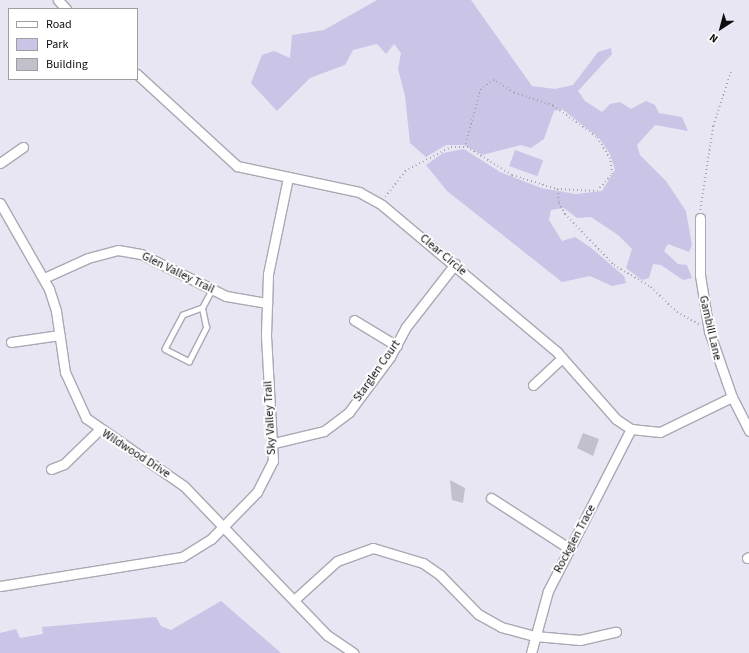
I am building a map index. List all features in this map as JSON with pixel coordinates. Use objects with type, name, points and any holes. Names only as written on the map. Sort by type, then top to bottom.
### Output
[{"type":"street","points":[[58,0],[65,8]]},
{"type":"street","name":"Clear Circle","points":[[138,75],[237,166],[359,192],[399,218],[455,264],[562,358],[616,419],[631,429],[660,432],[732,398]]},
{"type":"street","points":[[0,163],[23,147]]},
{"type":"street","name":"Sky Valley Trail","points":[[0,586],[164,562],[196,551],[223,527],[267,476],[274,443],[266,335],[268,274],[288,177]]},
{"type":"street","name":"Wildwood Drive","points":[[0,203],[44,278],[56,311],[59,335],[74,398],[86,418],[99,430],[184,486],[327,635],[354,653]]},
{"type":"street","name":"Gambill Lane","points":[[700,218],[700,275],[708,326],[732,398],[749,431]]},
{"type":"street","name":"Glen Valley Trail","points":[[44,278],[88,258],[118,250],[141,254],[226,296],[267,303]]},
{"type":"street","name":"Starglen Court","points":[[274,443],[303,438],[338,422],[397,346],[406,327],[455,264]]},
{"type":"street","points":[[354,320],[397,346]]},
{"type":"street","points":[[11,342],[59,335]]},
{"type":"street","points":[[533,385],[562,358]]},
{"type":"street","name":"Rockglen Trace","points":[[531,653],[548,591],[631,429]]},
{"type":"street","points":[[51,469],[64,464],[99,430]]},
{"type":"street","points":[[491,498],[570,549]]},
{"type":"street","points":[[294,600],[337,561],[373,548],[423,563],[486,619],[535,636],[580,640],[616,632]]},
{"type":"lane","points":[[202,308],[183,315],[165,349],[189,361],[206,327],[202,308],[212,289]]},
{"type":"path","points":[[700,218],[713,126],[731,71]]},
{"type":"path","points":[[384,198],[406,171],[446,149],[465,147],[512,175],[558,189],[597,191],[609,181],[612,166],[596,137],[553,106],[491,82],[481,89],[465,147]]},
{"type":"path","points":[[558,189],[559,203],[565,214],[614,265],[651,287],[684,317],[708,326]]},
{"type":"green space","points":[[377,0],[471,0],[532,86],[555,89],[573,85],[598,52],[611,48],[612,54],[578,91],[585,101],[602,112],[610,104],[620,102],[631,109],[646,101],[655,105],[659,113],[682,117],[688,131],[655,125],[637,145],[640,155],[666,181],[686,211],[692,245],[689,252],[668,244],[664,251],[678,264],[687,265],[692,278],[683,280],[661,265],[653,264],[649,278],[642,280],[626,268],[632,249],[618,235],[591,217],[577,218],[564,208],[551,210],[549,220],[562,241],[575,237],[590,247],[624,276],[626,283],[612,286],[590,276],[562,282],[447,191],[426,165],[443,153],[464,149],[500,172],[541,188],[576,194],[602,191],[615,170],[610,154],[599,138],[562,109],[554,111],[544,139],[531,148],[521,145],[482,155],[464,145],[446,145],[426,157],[410,143],[405,96],[398,69],[401,53],[394,44],[386,54],[377,44],[353,50],[345,65],[310,78],[277,111],[251,83],[262,55],[274,51],[290,58],[292,35],[324,30]]},
{"type":"green space","points":[[515,150],[543,160],[537,176],[509,166]]},
{"type":"green space","points":[[221,601],[281,653],[0,653],[0,633],[16,629],[20,638],[43,634],[42,627],[156,617],[161,626],[171,630]]},
{"type":"building","points":[[583,433],[599,439],[593,456],[577,448]]},
{"type":"building","points":[[450,480],[465,488],[463,503],[452,500]]}]
